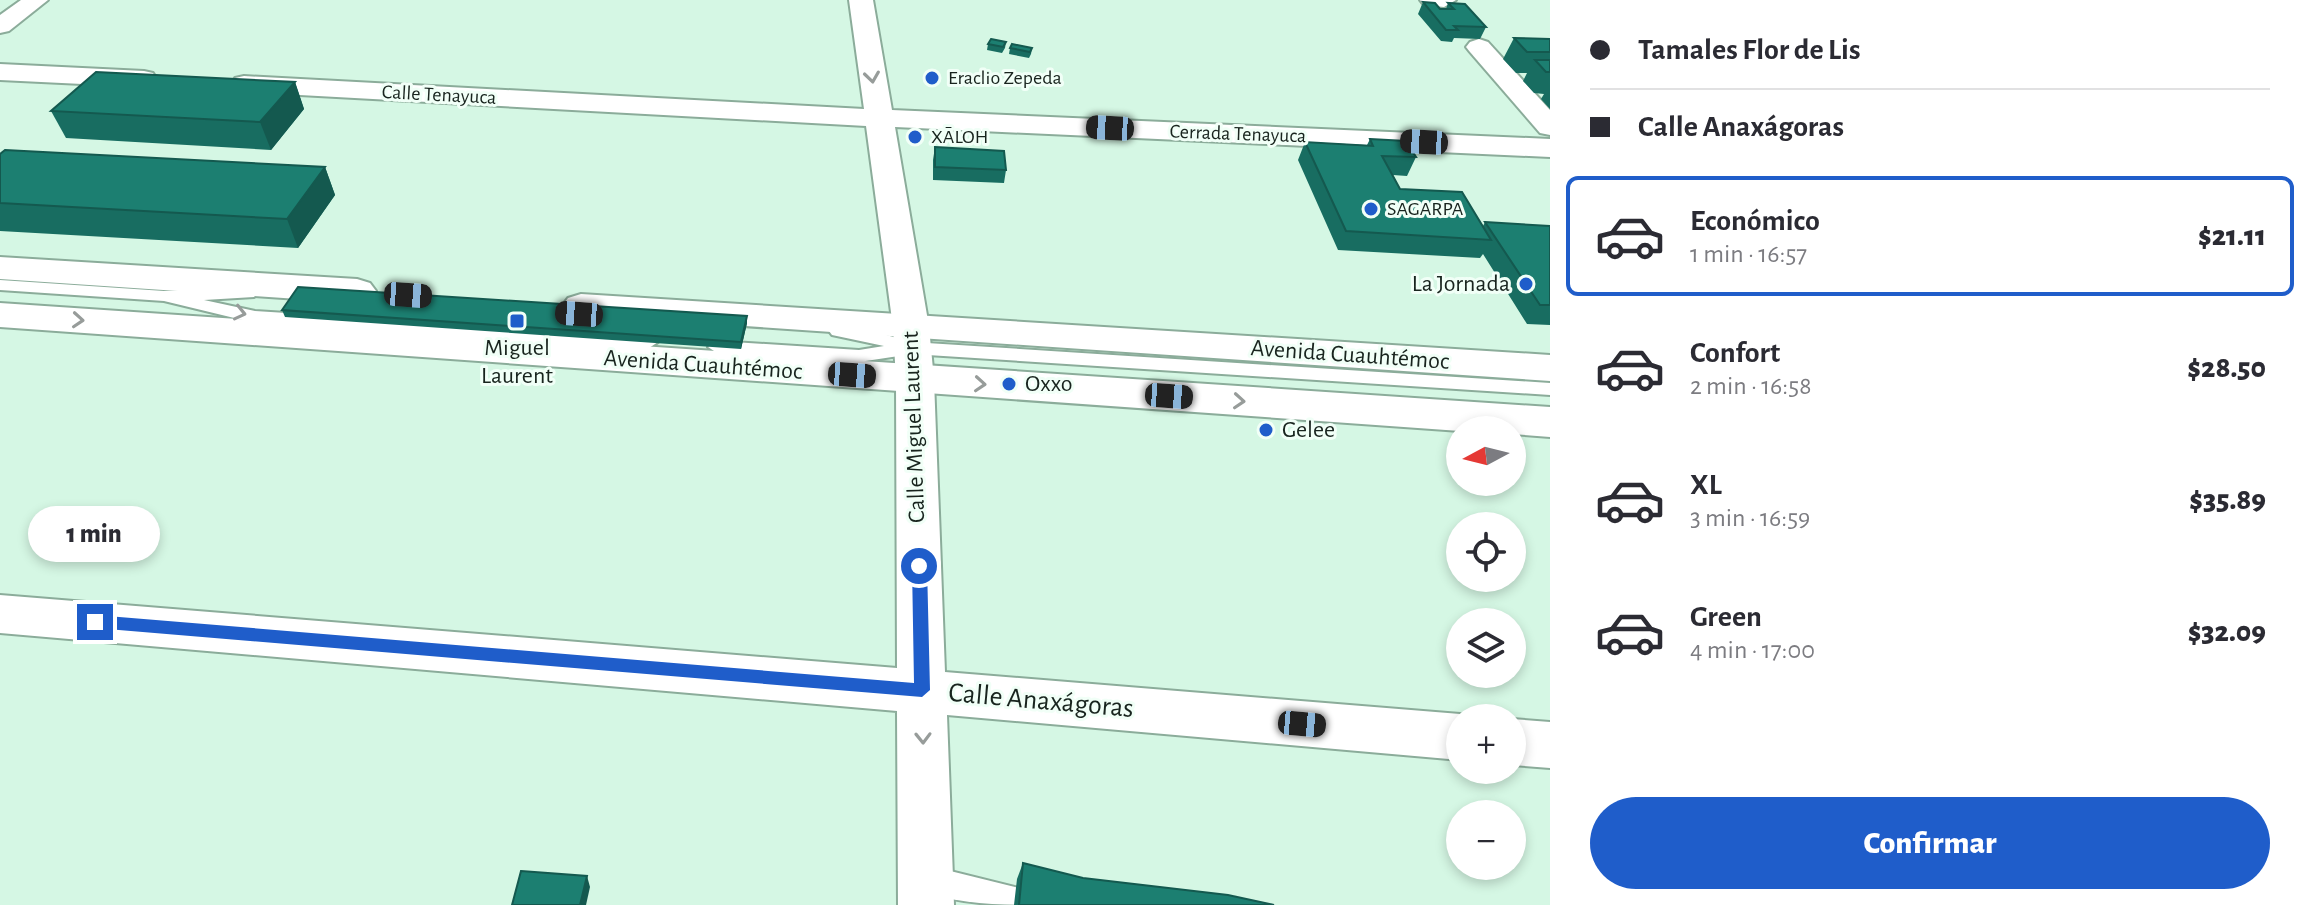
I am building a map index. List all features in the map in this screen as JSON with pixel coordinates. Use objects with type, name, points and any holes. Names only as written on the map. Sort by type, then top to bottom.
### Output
[{"type":"main road","name":"Avenida Cuauhtémoc","points":[[0,268],[913,351],[1550,422]]},
{"type":"main road","name":"Avenida Cuauhtémoc","points":[[0,315],[913,351],[1550,368]]},
{"type":"street","points":[[0,26],[36,0]]},
{"type":"street","name":"Calle Miguel Laurent","points":[[861,0],[913,351],[926,892]]},
{"type":"street","points":[[1432,0],[1444,0]]},
{"type":"street","points":[[1479,47],[1550,127]]},
{"type":"street","points":[[0,72],[175,81]]},
{"type":"street","name":"Calle Tenayuca","points":[[223,83],[877,118]]},
{"type":"street","name":"Cerrada Tenayuca","points":[[877,118],[1550,148]]},
{"type":"street","name":"Calle Anaxágoras","points":[[0,614],[1446,736]]},
{"type":"street","points":[[1526,743],[1550,745]]},
{"type":"lane","points":[[0,285],[164,296],[270,292],[381,300]]},
{"type":"lane","points":[[164,296],[255,317],[859,356],[913,351],[1550,389]]},
{"type":"lane","points":[[556,312],[858,333],[913,351]]},
{"type":"lane","points":[[926,892],[1031,905]]},
{"type":"building","points":[[1423,2],[1435,3],[1440,9],[1454,9],[1448,3],[1465,4],[1486,27],[1454,26],[1458,30],[1446,30]]},
{"type":"building","points":[[1514,38],[1550,39],[1550,52],[1527,52]]},
{"type":"building","points":[[991,39],[1006,42],[1003,47],[988,44]]},
{"type":"building","points":[[1012,44],[1032,48],[1030,52],[1010,48]]},
{"type":"building","points":[[1535,60],[1550,60],[1550,72],[1546,72]]},
{"type":"building","points":[[96,72],[295,82],[260,122],[51,111]]},
{"type":"building","points":[[1370,139],[1406,141],[1416,157],[1382,156],[1400,189],[1462,192],[1491,240],[1346,231],[1305,142],[1373,146]]},
{"type":"building","points":[[935,147],[1004,151],[1006,170],[935,167]]},
{"type":"building","points":[[5,150],[325,167],[287,219],[0,203],[0,154]]},
{"type":"building","points":[[1485,222],[1550,226],[1550,305],[1540,305]]},
{"type":"building","points":[[298,287],[747,316],[741,342],[282,310]]},
{"type":"building","points":[[1023,863],[1083,878],[1228,895],[1274,905],[1019,905]]},
{"type":"building","points":[[521,871],[587,876],[580,905],[512,905]]},
{"type":"place","name":"Eraclio Zepeda","points":[[932,78]]},
{"type":"place","name":"XĀLOH","points":[[915,137]]},
{"type":"place","name":"SAGARPA","points":[[1371,209]]},
{"type":"place","name":"La Jornada","points":[[1526,284]]},
{"type":"place","name":"Miguel Laurent","points":[[517,321]]},
{"type":"place","name":"Oxxo","points":[[1009,384]]},
{"type":"place","name":"Gelee","points":[[1266,430]]},
{"type":"route","points":[[95,622],[922,690],[919,566]]}]
